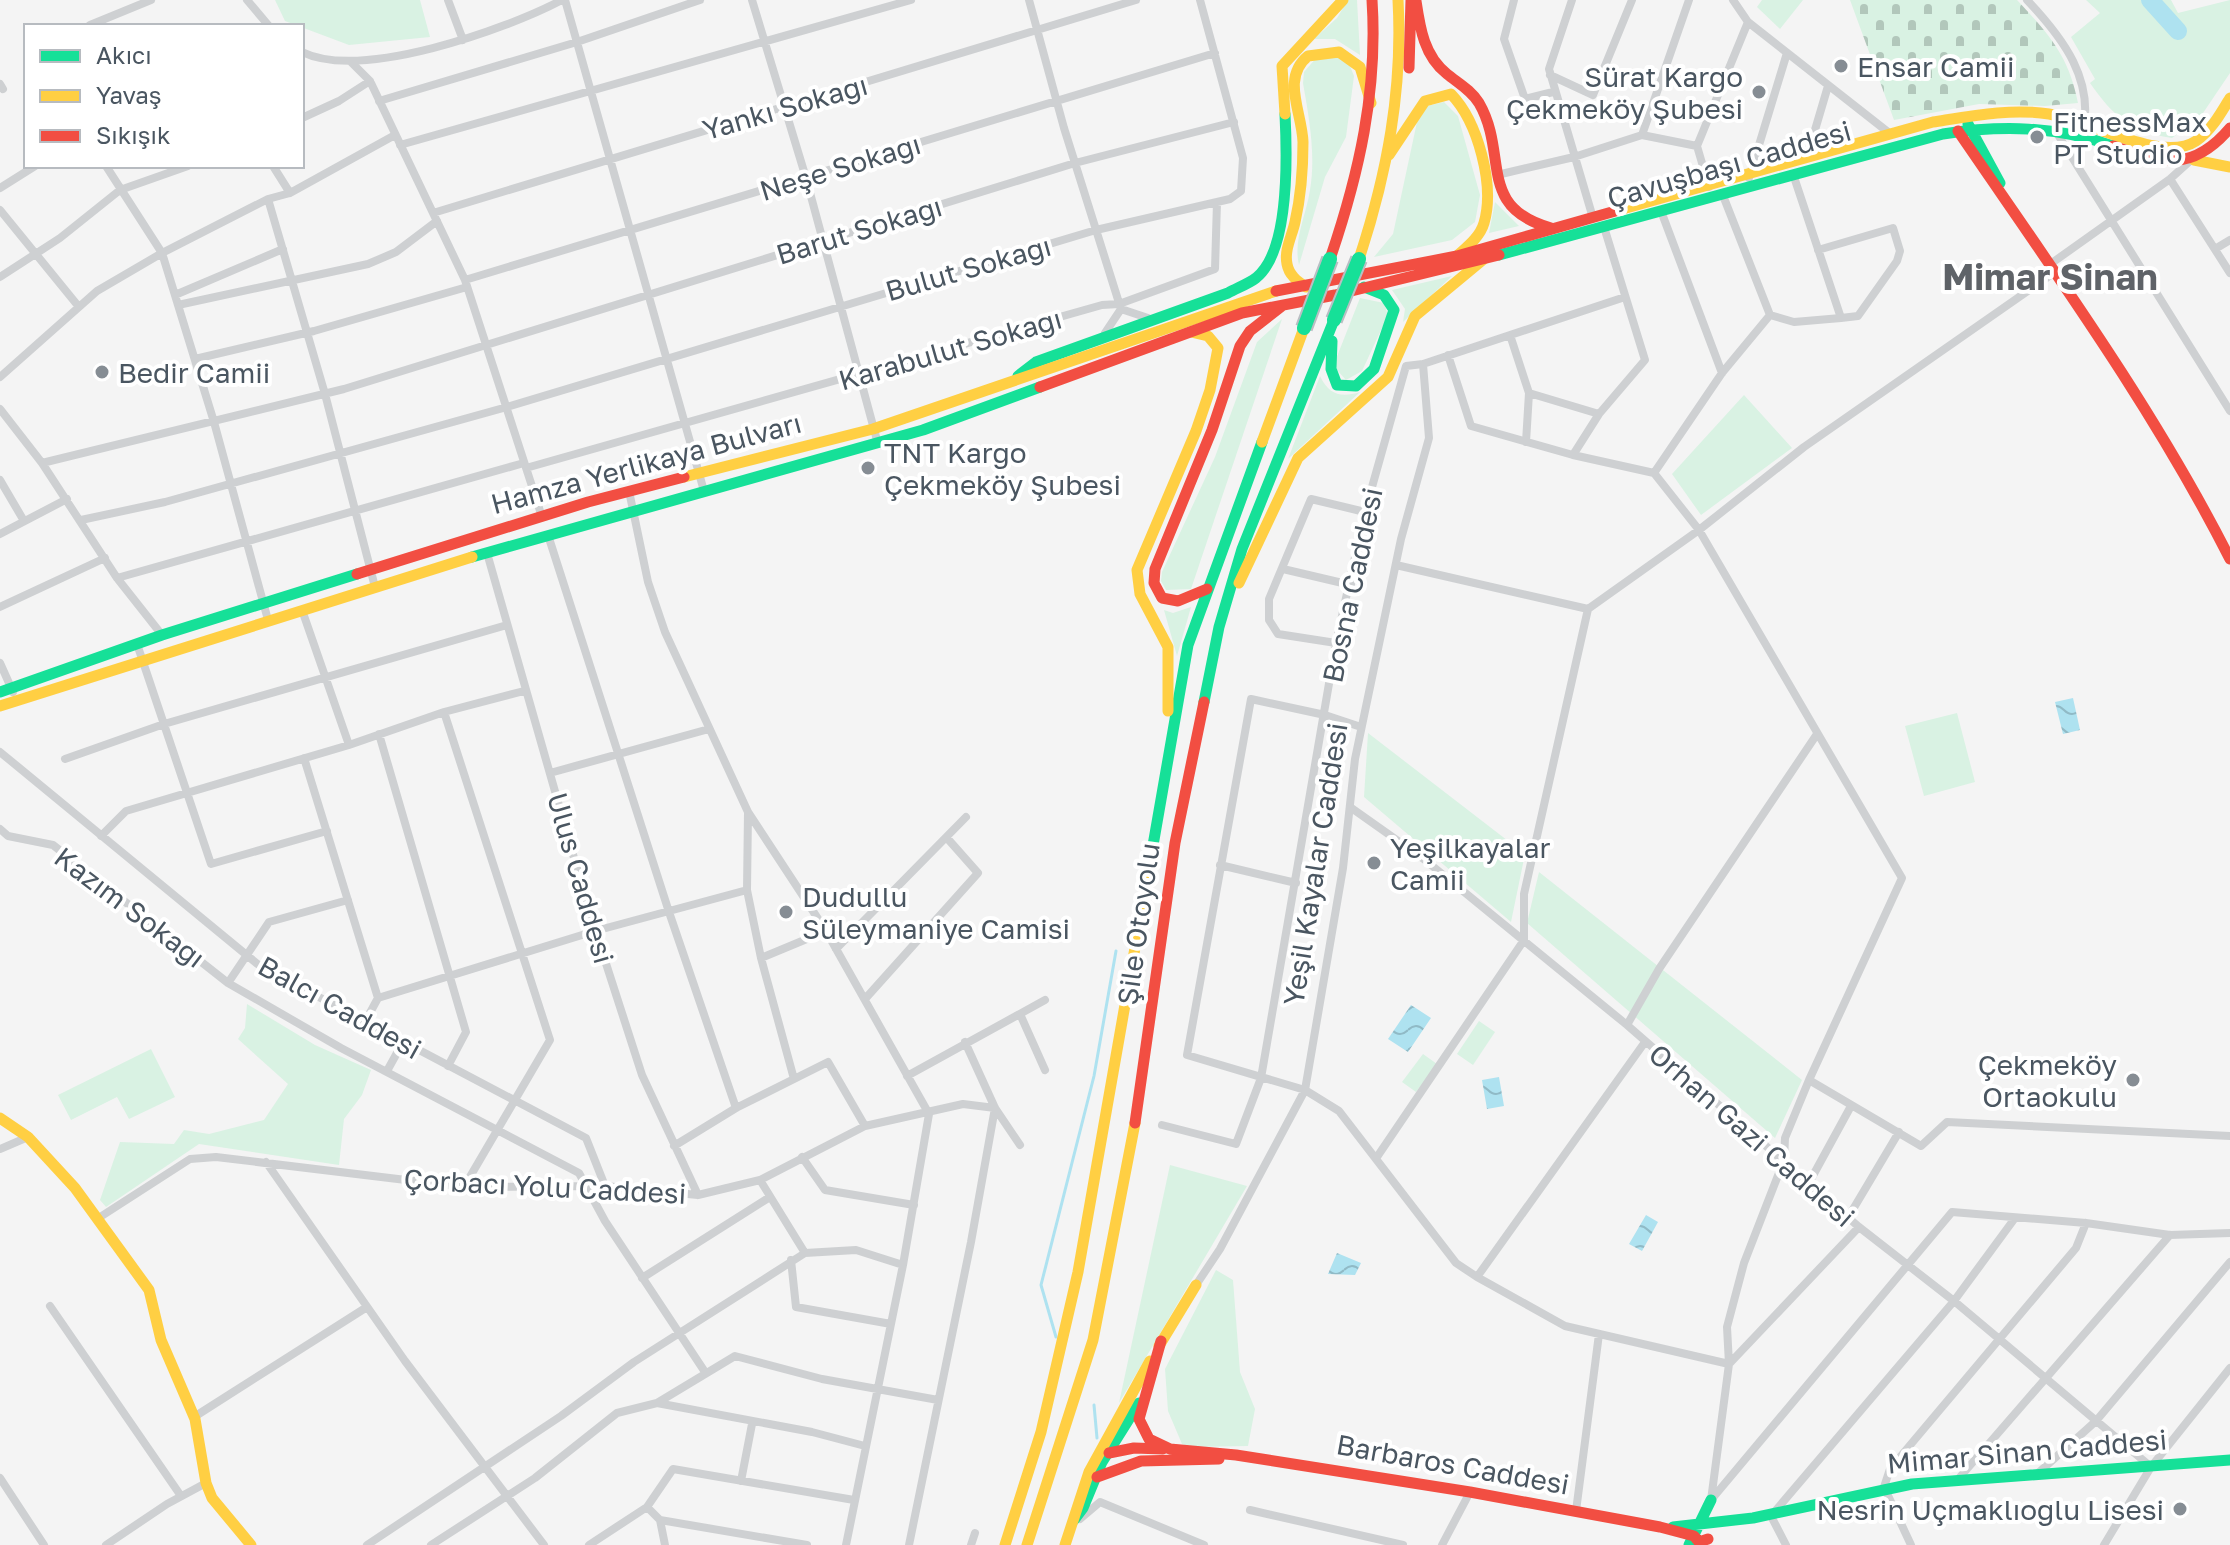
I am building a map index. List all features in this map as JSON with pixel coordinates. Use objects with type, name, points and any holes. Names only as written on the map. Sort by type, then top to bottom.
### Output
[{"type":"main road","points":[[1018,376],[1036,362],[1248,285],[1267,266],[1277,243],[1285,188],[1288,129],[1282,66],[1295,48],[1343,0]]},
{"type":"main road","points":[[1371,103],[1372,0]]},
{"type":"main road","points":[[1389,155],[1401,57],[1398,0]]},
{"type":"main road","points":[[1396,110],[1409,65],[1413,0]]},
{"type":"main road","points":[[1413,0],[1429,54],[1481,107],[1497,175],[1512,212],[1530,223],[1556,228]]},
{"type":"main road","points":[[1306,287],[1293,278],[1287,267],[1297,213],[1302,151],[1301,119],[1293,83],[1296,73],[1309,56],[1319,51],[1338,50],[1361,68],[1371,103]]},
{"type":"main road","points":[[1389,155],[1425,101],[1451,94],[1465,107],[1477,148],[1487,210],[1481,230],[1457,256]]},
{"type":"main road","points":[[2189,152],[2208,131],[2230,98]]},
{"type":"main road","name":"Şile Otoyolu","points":[[1005,1545],[1041,1432],[1076,1285],[1188,645],[1330,259],[1359,173],[1371,103]]},
{"type":"main road","name":"Çavuşbaşı Caddesi","points":[[1282,306],[1485,258],[1708,187],[1793,174],[1964,126],[2034,113],[2084,129],[2159,161],[2173,163],[2189,152],[2230,167]]},
{"type":"main road","points":[[1964,126],[2029,236],[2226,540],[2230,559]]},
{"type":"main road","name":"Çavuşbaşı Caddesi","points":[[1306,287],[1457,256],[1556,228],[1661,211],[1723,193],[1807,157],[1888,132],[1964,126],[2084,129]]},
{"type":"main road","points":[[2189,152],[2217,147],[2230,128]]},
{"type":"main road","name":"Şile Otoyolu","points":[[1027,1545],[1093,1340],[1140,1097],[1175,843],[1219,627],[1242,549],[1359,259],[1389,155]]},
{"type":"main road","points":[[1219,627],[1298,458],[1388,377],[1415,316],[1485,258]]},
{"type":"main road","name":"Hamza Yerlikaya Bulvarı","points":[[0,706],[9,692],[162,635],[629,491],[873,429],[1018,376],[1268,292],[1306,287]]},
{"type":"main road","points":[[1334,320],[1330,371],[1337,385],[1356,386],[1374,369],[1394,310],[1384,295],[1364,287]]},
{"type":"main road","points":[[1207,589],[1180,603],[1167,601],[1158,593],[1153,580],[1155,569],[1212,430],[1240,346],[1250,331],[1282,306]]},
{"type":"main road","name":"Hamza Yerlikaya Bulvarı","points":[[9,692],[141,659],[635,509],[878,444],[1242,313],[1282,306]]},
{"type":"main road","points":[[1163,785],[1170,679],[1166,639],[1143,599],[1136,579],[1140,560],[1193,439],[1214,376],[1218,348],[1208,336],[1191,332]]},
{"type":"main road","points":[[0,1118],[28,1137],[75,1188],[149,1290],[161,1340],[194,1417],[206,1483],[212,1498],[251,1545]]},
{"type":"main road","name":"Yeşil Kayalar Caddesi","points":[[1137,1394],[1161,1341],[1196,1285]]},
{"type":"main road","points":[[1137,1394],[1142,1431],[1149,1439],[1170,1449]]},
{"type":"main road","points":[[1065,1545],[1069,1527],[1137,1394]]},
{"type":"main road","points":[[1108,1450],[1170,1449],[1236,1455]]},
{"type":"main road","points":[[1108,1450],[1134,1461]]},
{"type":"main road","points":[[1069,1527],[1083,1508],[1108,1450]]},
{"type":"main road","points":[[1096,1477],[1134,1461],[1219,1459],[1236,1455]]},
{"type":"main road","name":"Barbaros Caddesi","points":[[1236,1455],[1470,1492],[1699,1536]]},
{"type":"main road","name":"Mimar Sinan Caddesi","points":[[1699,1536],[1736,1523],[1884,1487],[1960,1477],[2036,1475],[2230,1460]]},
{"type":"main road","points":[[1699,1536],[1711,1500]]},
{"type":"street","points":[[92,24],[151,0]]},
{"type":"street","points":[[248,0],[267,24]]},
{"type":"street","points":[[448,0],[463,40]]},
{"type":"street","points":[[304,53],[315,58],[350,61],[463,40],[564,0],[704,491]]},
{"type":"street","points":[[379,101],[577,42],[700,0]]},
{"type":"street","points":[[752,0],[806,178],[878,444]]},
{"type":"street","points":[[400,145],[911,0]]},
{"type":"street","points":[[1029,0],[1056,101],[1120,306],[1114,324],[1094,341]]},
{"type":"street","name":"Yankı Sokağı","points":[[177,300],[293,282],[368,264],[396,252],[435,217],[610,158],[785,108],[1136,0]]},
{"type":"street","name":"Bulut Sokağı","points":[[81,520],[231,484],[507,407],[1096,230],[1230,199],[1241,191],[1245,176],[1234,122],[1200,0]]},
{"type":"street","points":[[1514,0],[1504,39],[1525,99],[1553,92]]},
{"type":"street","points":[[1572,0],[1550,75],[1553,92],[1645,360],[1599,414],[1573,455]]},
{"type":"street","points":[[1550,75],[1593,95],[1632,0]]},
{"type":"street","points":[[1642,135],[1689,0]]},
{"type":"street","points":[[1733,0],[1748,22],[1888,132]]},
{"type":"street","points":[[2027,0],[2067,46],[2085,97],[2084,129]]},
{"type":"street","points":[[1748,22],[1697,146],[1708,187],[1723,193],[1770,315]]},
{"type":"street","name":"Neşe Sokağı","points":[[195,359],[308,333],[630,230],[1215,53]]},
{"type":"street","points":[[1749,180],[1787,53]]},
{"type":"street","points":[[350,61],[370,81],[466,284],[542,517]]},
{"type":"street","points":[[304,117],[339,101],[370,81]]},
{"type":"street","points":[[1807,157],[1828,86]]},
{"type":"street","name":"Barut Sokağı","points":[[42,463],[325,394],[1075,163],[1234,122]]},
{"type":"street","points":[[2055,129],[2230,411]]},
{"type":"street","points":[[0,377],[97,291],[162,253],[268,199],[290,193],[395,135]]},
{"type":"street","points":[[1497,175],[1574,157],[1642,135],[1697,146]]},
{"type":"street","points":[[1377,1157],[1524,940],[1524,894],[1588,609],[1699,530],[1804,447],[2052,268],[2110,220],[2170,179],[2189,152]]},
{"type":"street","points":[[0,188],[32,168]]},
{"type":"street","points":[[107,168],[162,253],[214,422],[268,620]]},
{"type":"street","points":[[0,277],[120,190],[182,168]]},
{"type":"street","points":[[274,168],[290,193]]},
{"type":"street","points":[[1793,174],[1841,318]]},
{"type":"street","points":[[2170,179],[2230,273]]},
{"type":"street","points":[[268,199],[325,394],[368,571],[375,587]]},
{"type":"street","name":"Karabulut Sokağı","points":[[117,578],[247,540],[860,376],[1102,305],[1120,306],[1215,269],[1217,202]]},
{"type":"street","points":[[0,210],[79,307]]},
{"type":"street","points":[[1661,211],[1722,373]]},
{"type":"street","points":[[1770,315],[1794,322],[1858,316],[1897,261],[1900,251],[1893,228],[1818,250]]},
{"type":"street","points":[[2215,249],[2230,240]]},
{"type":"street","points":[[177,300],[283,249]]},
{"type":"street","name":"Bosna Caddesi","points":[[1162,1125],[1236,1144],[1261,1078],[1336,643],[1365,512],[1406,366],[1423,364],[1625,297]]},
{"type":"street","points":[[1120,306],[1142,318],[1157,318]]},
{"type":"street","points":[[1654,473],[1722,373],[1770,315]]},
{"type":"street","points":[[1510,335],[1529,393],[1526,442]]},
{"type":"street","points":[[1448,355],[1471,426],[1573,455],[1654,473],[1699,530],[1902,878],[1785,1138],[1784,1160],[1744,1263],[1727,1327],[1729,1364],[1711,1500]]},
{"type":"street","name":"Yeşil Kayalar Caddesi","points":[[1196,1285],[1220,1249],[1305,1090],[1343,868],[1361,727],[1396,565],[1429,438],[1423,364]]},
{"type":"street","points":[[1529,393],[1599,414]]},
{"type":"street","points":[[0,409],[67,499],[117,578],[162,635]]},
{"type":"street","points":[[0,480],[24,521]]},
{"type":"street","points":[[629,491],[648,582],[665,632],[748,812],[826,931],[929,1114],[903,1265],[875,1389],[846,1545]]},
{"type":"street","points":[[0,534],[67,499]]},
{"type":"street","points":[[1336,643],[1278,634],[1269,620],[1269,599],[1311,499],[1365,512]]},
{"type":"street","points":[[548,535],[669,912],[736,1108]]},
{"type":"street","name":"Ulus Caddesi","points":[[487,553],[595,931],[642,1075],[698,1195]]},
{"type":"street","points":[[0,607],[105,558]]},
{"type":"street","points":[[1396,565],[1588,609]]},
{"type":"street","points":[[1283,569],[1351,585]]},
{"type":"street","points":[[302,610],[349,745]]},
{"type":"street","points":[[65,759],[164,724],[507,625]]},
{"type":"street","points":[[137,644],[211,864],[327,831]]},
{"type":"street","points":[[0,663],[9,692]]},
{"type":"street","points":[[101,836],[126,811],[349,745],[444,712],[524,691]]},
{"type":"street","points":[[1361,727],[1325,715],[1251,699],[1187,1055],[1305,1090],[1339,1111],[1456,1263],[1477,1277],[1565,1326],[1729,1364]]},
{"type":"street","points":[[444,712],[550,1040],[464,1187]]},
{"type":"street","points":[[550,773],[709,729]]},
{"type":"street","points":[[379,734],[466,1032],[448,1066]]},
{"type":"street","points":[[1627,1025],[1667,957],[1817,734]]},
{"type":"street","name":"Balcı Caddesi","points":[[0,752],[260,966],[586,1138],[605,1186]]},
{"type":"street","points":[[304,758],[378,998]]},
{"type":"street","name":"Orhan Gazi Caddesi","points":[[1350,807],[1425,860],[1524,940],[1810,1181],[1859,1227],[1954,1301],[2151,1467]]},
{"type":"street","points":[[748,812],[747,890],[761,958],[794,1079]]},
{"type":"street","points":[[836,949],[966,817]]},
{"type":"street","name":"Kazım Sokağı","points":[[0,829],[8,836],[53,845],[228,983],[579,1173],[642,1278],[705,1372]]},
{"type":"street","points":[[865,999],[978,873],[947,838]]},
{"type":"street","points":[[1220,865],[1296,883]]},
{"type":"street","points":[[365,1022],[378,998],[595,931],[747,890]]},
{"type":"street","points":[[228,983],[245,953],[269,922],[348,900]]},
{"type":"street","points":[[761,958],[826,931]]},
{"type":"street","points":[[907,1076],[1045,1000]]},
{"type":"street","points":[[1020,1014],[1045,1070]]},
{"type":"street","points":[[387,1071],[403,1042]]},
{"type":"street","points":[[965,1042],[995,1108],[1020,1145]]},
{"type":"street","points":[[1477,1277],[1645,1042]]},
{"type":"street","points":[[674,1146],[736,1108],[828,1062],[865,1126]]},
{"type":"street","points":[[1809,1080],[1921,1146],[1947,1122],[2230,1136]]},
{"type":"street","name":"Çorbacı Yolu Caddesi","points":[[97,1219],[190,1159],[216,1157],[464,1187],[605,1186],[698,1195],[760,1180],[865,1126],[963,1104],[995,1108]]},
{"type":"street","points":[[1810,1181],[1851,1106]]},
{"type":"street","points":[[909,1545],[995,1108]]},
{"type":"street","points":[[1849,1216],[1899,1132]]},
{"type":"street","points":[[0,1149],[28,1137]]},
{"type":"street","points":[[802,1157],[825,1190],[914,1205]]},
{"type":"street","points":[[266,1162],[367,1307],[544,1545]]},
{"type":"street","points":[[760,1180],[805,1253]]},
{"type":"street","points":[[642,1278],[770,1197]]},
{"type":"street","points":[[1711,1500],[1952,1212],[2086,1223],[2170,1235],[2230,1233]]},
{"type":"street","points":[[1786,1545],[1771,1516],[1954,1301],[2015,1218]]},
{"type":"street","points":[[1911,1545],[1884,1487],[1890,1469],[2076,1248],[2086,1223]]},
{"type":"street","points":[[1729,1364],[1859,1227]]},
{"type":"street","points":[[1960,1477],[2170,1235]]},
{"type":"street","points":[[367,1545],[791,1260],[805,1253],[856,1250],[903,1265]]},
{"type":"street","points":[[791,1260],[796,1307],[891,1324]]},
{"type":"street","points":[[2036,1475],[2096,1421],[2230,1262]]},
{"type":"street","points":[[50,1306],[181,1496]]},
{"type":"street","points":[[194,1417],[367,1307]]},
{"type":"street","points":[[1576,1511],[1599,1334]]},
{"type":"street","points":[[431,1545],[508,1497],[617,1413],[657,1403],[735,1356],[875,1389],[938,1400]]},
{"type":"street","points":[[2104,1545],[2151,1467],[2230,1368]]},
{"type":"street","points":[[657,1403],[752,1424],[812,1432],[865,1446]]},
{"type":"street","points":[[741,1481],[752,1424]]},
{"type":"street","points":[[589,1545],[647,1507],[673,1469],[854,1500]]},
{"type":"street","points":[[0,1478],[44,1545]]},
{"type":"street","points":[[106,1545],[206,1483]]},
{"type":"street","points":[[1442,1545],[1470,1492]]},
{"type":"street","points":[[1069,1527],[1100,1502],[1191,1543],[1204,1545]]},
{"type":"street","points":[[647,1507],[660,1520],[665,1545]]},
{"type":"street","points":[[1250,1510],[1378,1543],[1403,1545]]},
{"type":"street","points":[[660,1520],[807,1545]]},
{"type":"street","points":[[971,1545],[975,1533]]},
{"type":"green space","points":[[275,0],[420,0],[430,37],[349,45],[304,28],[304,24],[285,21]]},
{"type":"green space","points":[[1348,0],[1357,0],[1360,55],[1335,39],[1314,39],[1337,18]]},
{"type":"green space","points":[[1762,0],[1803,0],[1780,29],[1757,7]]},
{"type":"green space","points":[[1850,0],[2017,0],[2056,47],[2069,72],[2078,103],[2045,106],[1979,104],[1894,120]]},
{"type":"green space","points":[[2086,0],[2171,0],[2178,13],[2230,0],[2230,73],[2199,119],[2172,138],[2134,127],[2107,105],[2090,83],[2095,79],[2071,37],[2100,13]]},
{"type":"green space","points":[[1317,57],[1341,57],[1354,76],[1346,137],[1325,177],[1299,265],[1299,237],[1310,190],[1312,163],[1303,83],[1304,72]]},
{"type":"green space","points":[[1444,102],[1458,116],[1480,195],[1475,222],[1452,240],[1374,257],[1393,234],[1417,122],[1427,106]]},
{"type":"green space","points":[[1495,202],[1519,226],[1489,233]]},
{"type":"green space","points":[[1452,276],[1403,322],[1405,309],[1392,290]]},
{"type":"green space","points":[[1360,298],[1384,303],[1388,315],[1362,371],[1346,380],[1337,370],[1336,359]]},
{"type":"green space","points":[[1282,319],[1191,589],[1166,590],[1161,581],[1162,572],[1215,457],[1257,342]]},
{"type":"green space","points":[[1320,376],[1327,387],[1336,393],[1347,395],[1360,392],[1288,459]]},
{"type":"green space","points":[[1744,395],[1792,448],[1701,515],[1672,474]]},
{"type":"green space","points":[[1191,607],[1177,656],[1164,610],[1173,613]]},
{"type":"green space","points":[[1957,713],[1975,782],[1924,796],[1905,726]]},
{"type":"green space","points":[[1368,733],[1525,854],[1511,922],[1364,797]]},
{"type":"green space","points":[[1539,872],[1802,1080],[1775,1138],[1527,923]]},
{"type":"green space","points":[[247,1004],[315,1045],[371,1070],[362,1095],[344,1119],[339,1165],[199,1144],[106,1207],[100,1200],[120,1142],[174,1144],[184,1130],[209,1134],[264,1120],[288,1084],[238,1039],[245,1028]]},
{"type":"green space","points":[[1479,1021],[1495,1032],[1473,1065],[1457,1054]]},
{"type":"green space","points":[[151,1049],[175,1097],[129,1119],[117,1097],[71,1120],[58,1095]]},
{"type":"green space","points":[[1423,1054],[1437,1064],[1416,1092],[1402,1082]]},
{"type":"green space","points":[[1170,1165],[1247,1186],[1119,1403]]},
{"type":"green space","points":[[1216,1270],[1233,1280],[1240,1372],[1255,1409],[1248,1446],[1191,1447],[1182,1444],[1168,1411],[1165,1369]]},
{"type":"water","points":[[2073,698],[2080,730],[2063,734],[2055,702]]},
{"type":"water","points":[[1411,1005],[1431,1018],[1408,1052],[1388,1039]]},
{"type":"water","points":[[1499,1077],[1504,1106],[1487,1109],[1482,1080]]},
{"type":"water","points":[[1646,1215],[1658,1222],[1642,1251],[1629,1244]]},
{"type":"water","points":[[1337,1253],[1361,1263],[1355,1275],[1328,1274]]},
{"type":"waterway","points":[[2150,0],[2178,31]]},
{"type":"waterway","points":[[1056,1337],[1041,1285],[1094,1076],[1116,951]]},
{"type":"waterway","points":[[1094,1405],[1097,1438]]},
{"type":"traffic: fast","points":[[1018,376],[1036,362],[1228,293],[1256,278],[1267,265],[1281,225],[1286,176],[1285,114]]},
{"type":"traffic: fast","points":[[1968,124],[2000,183]]},
{"type":"traffic: fast","points":[[1499,255],[1943,134],[1986,129],[2029,129],[2071,134],[2113,146]]},
{"type":"traffic: fast","points":[[1304,328],[1330,259]]},
{"type":"traffic: fast","points":[[1334,320],[1359,259]]},
{"type":"traffic: fast","points":[[1332,341],[1331,369],[1337,385],[1356,386],[1374,369],[1394,310],[1384,295],[1364,287]]},
{"type":"traffic: fast","points":[[1204,702],[1219,627],[1242,549],[1334,320]]},
{"type":"traffic: fast","points":[[472,557],[923,430],[1040,387]]},
{"type":"traffic: fast","points":[[1148,874],[1188,645],[1262,442]]},
{"type":"traffic: fast","points":[[0,692],[162,635],[357,574]]},
{"type":"traffic: fast","points":[[1074,1520],[1083,1508],[1102,1462],[1139,1403]]},
{"type":"traffic: fast","points":[[1673,1527],[1753,1518],[1912,1484],[2230,1460]]},
{"type":"traffic: fast","points":[[1689,1545],[1711,1500]]},
{"type":"traffic: slow","points":[[1285,114],[1282,66],[1343,0]]},
{"type":"traffic: slow","points":[[1359,259],[1378,195],[1391,131],[1398,66],[1398,0]]},
{"type":"traffic: slow","points":[[1306,287],[1292,275],[1286,259],[1302,172],[1302,131],[1294,85],[1300,65],[1308,56],[1339,52],[1360,67],[1371,103]]},
{"type":"traffic: slow","points":[[1389,155],[1425,101],[1451,94],[1461,106],[1482,155],[1487,208],[1482,228],[1457,256]]},
{"type":"traffic: slow","points":[[1619,210],[1933,122],[1991,114],[2049,114],[2145,144],[2182,147],[2206,132],[2230,98]]},
{"type":"traffic: slow","points":[[2194,160],[2230,167]]},
{"type":"traffic: slow","points":[[1239,583],[1298,458],[1388,377],[1415,316],[1485,258]]},
{"type":"traffic: slow","points":[[684,477],[873,429],[1276,291]]},
{"type":"traffic: slow","points":[[1262,442],[1304,328]]},
{"type":"traffic: slow","points":[[1168,711],[1168,647],[1140,594],[1137,570],[1196,431],[1210,390],[1218,348],[1208,336],[1191,332]]},
{"type":"traffic: slow","points":[[0,706],[472,557]]},
{"type":"traffic: slow","points":[[1005,1545],[1041,1432],[1078,1272],[1148,874]]},
{"type":"traffic: slow","points":[[0,1118],[28,1137],[75,1188],[149,1290],[161,1340],[195,1419],[206,1483],[212,1498],[251,1545]]},
{"type":"traffic: slow","points":[[1027,1545],[1093,1340],[1135,1123]]},
{"type":"traffic: slow","points":[[1159,1346],[1196,1285]]},
{"type":"traffic: slow","points":[[1065,1545],[1089,1472],[1150,1361]]},
{"type":"traffic: jam","points":[[1330,259],[1350,195],[1364,132],[1372,67],[1372,0]]},
{"type":"traffic: jam","points":[[1409,68],[1411,0]]},
{"type":"traffic: jam","points":[[1416,1],[1422,31],[1433,59],[1468,90],[1479,103],[1488,122],[1503,193],[1512,207],[1528,219],[1551,228]]},
{"type":"traffic: jam","points":[[2113,146],[2162,160],[2190,158],[2203,152],[2230,128]]},
{"type":"traffic: jam","points":[[1958,131],[2136,394],[2230,559]]},
{"type":"traffic: jam","points":[[1276,291],[1457,256],[1619,210]]},
{"type":"traffic: jam","points":[[1040,387],[1242,313],[1335,295],[1499,255]]},
{"type":"traffic: jam","points":[[1207,589],[1178,601],[1162,598],[1154,583],[1155,569],[1212,430],[1240,346],[1250,331],[1282,306]]},
{"type":"traffic: jam","points":[[357,574],[588,502],[684,477]]},
{"type":"traffic: jam","points":[[1135,1123],[1175,843],[1204,702]]},
{"type":"traffic: jam","points":[[1161,1341],[1139,1419],[1149,1439],[1170,1449],[1236,1455],[1470,1492],[1660,1527],[1694,1536],[1699,1542],[1708,1539]]},
{"type":"traffic: jam","points":[[1109,1453],[1134,1448],[1163,1449]]},
{"type":"traffic: jam","points":[[1097,1477],[1141,1461],[1219,1459]]},
{"type":"place","name":"Ensar Camii","points":[[1841,66]]},
{"type":"place","name":"Sürat Kargo Çekmeköy Şubesi","points":[[1759,92]]},
{"type":"place","name":"FitnessMax PT Studio","points":[[2037,137]]},
{"type":"place","name":"Bedir Camii","points":[[102,372]]},
{"type":"place","name":"TNT Kargo Çekmeköy Şubesi","points":[[868,468]]},
{"type":"place","name":"Yeşilkayalar Camii","points":[[1374,863]]},
{"type":"place","name":"Dudullu Süleymaniye Camisi","points":[[786,912]]},
{"type":"place","name":"Çekmeköy Ortaokulu","points":[[2133,1080]]},
{"type":"place","name":"Nesrin Uçmaklıoğlu Lisesi","points":[[2180,1509]]},
{"type":"district","name":"Mimar Sinan","points":[[2050,276]]}]
